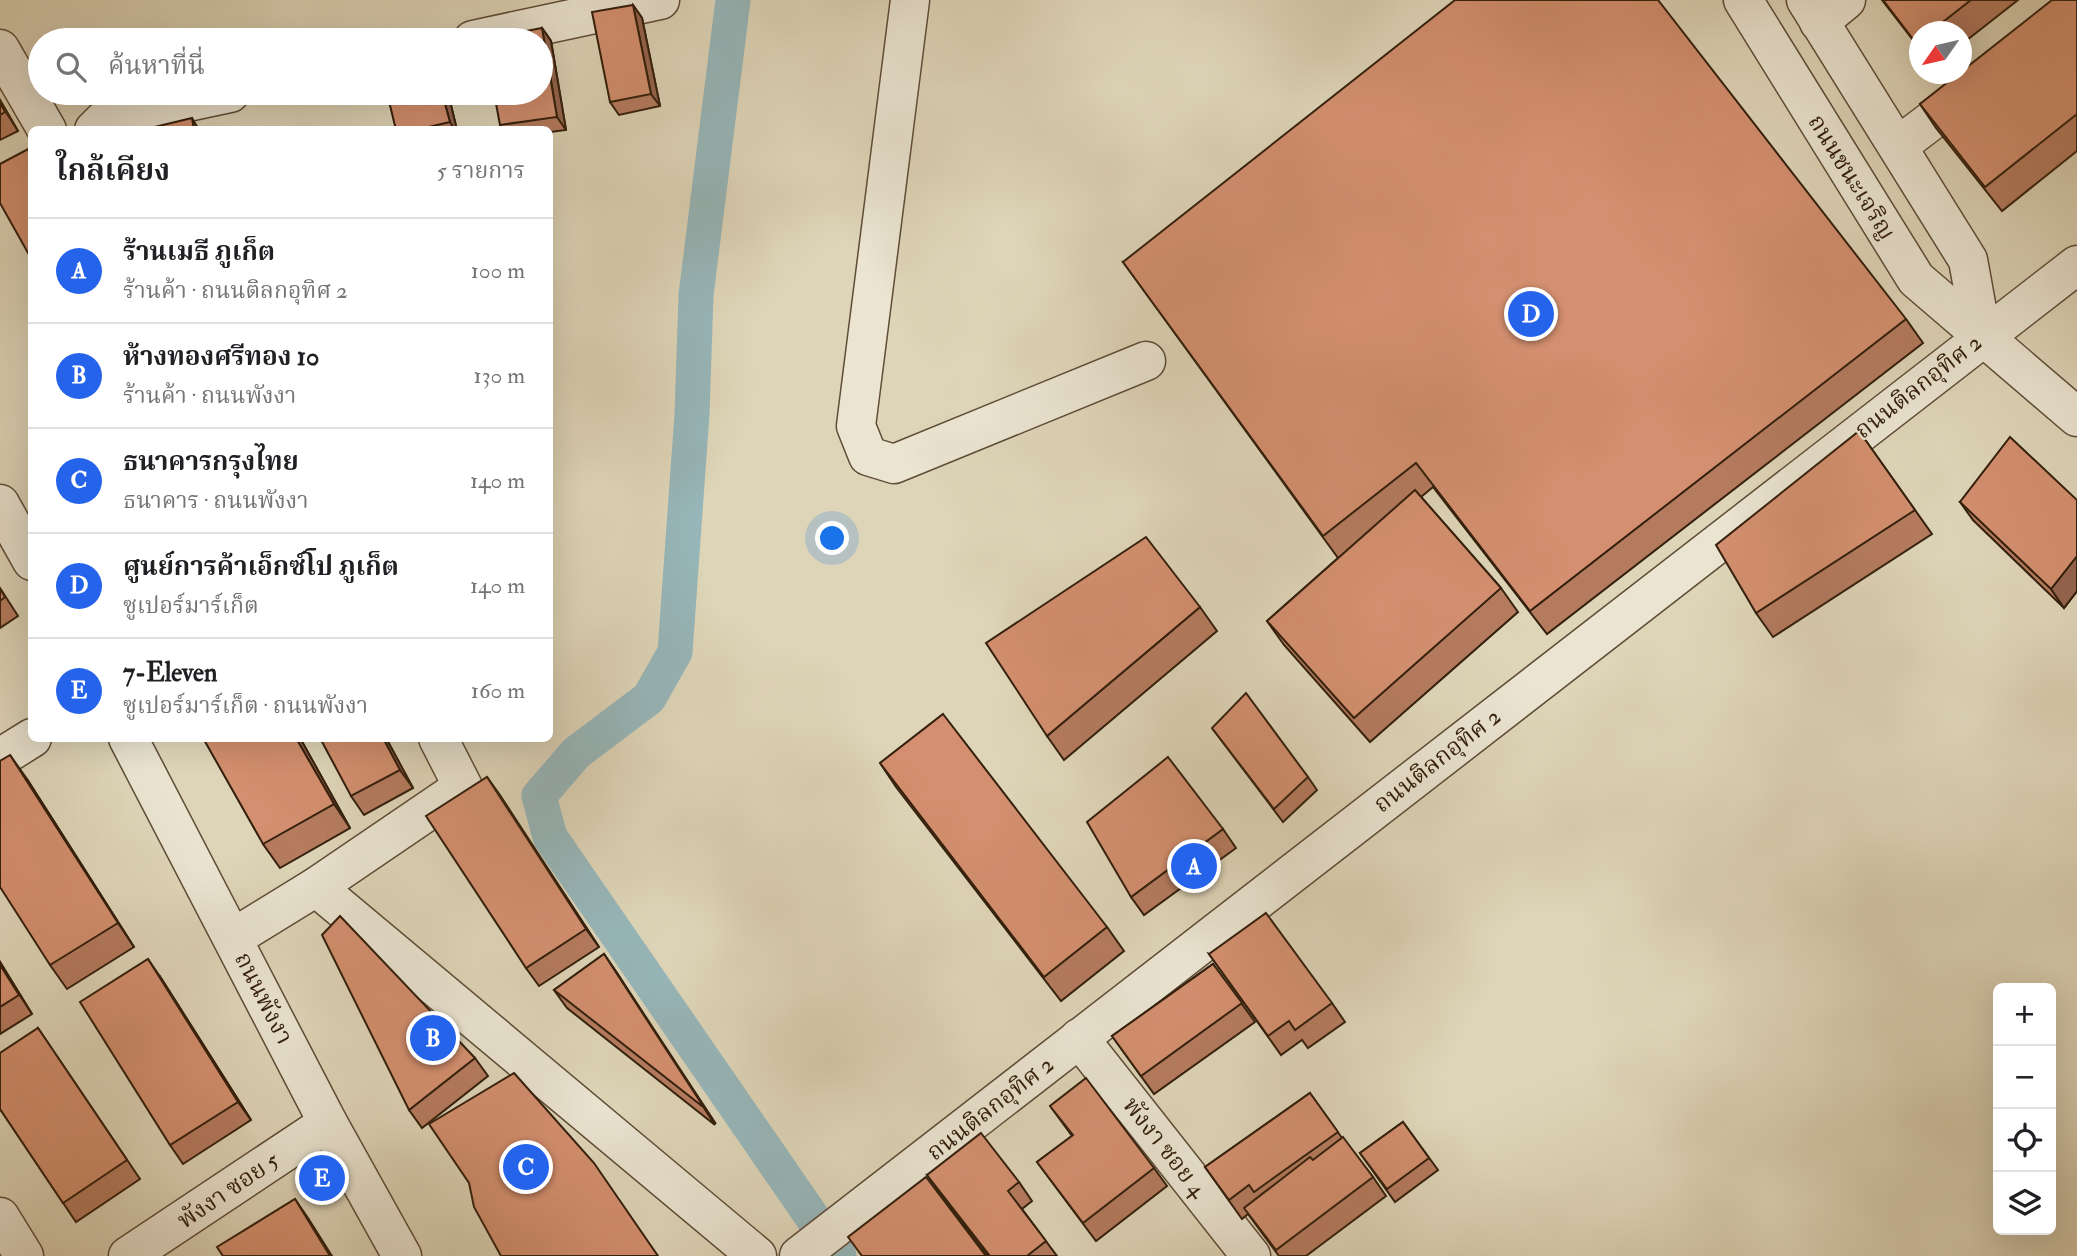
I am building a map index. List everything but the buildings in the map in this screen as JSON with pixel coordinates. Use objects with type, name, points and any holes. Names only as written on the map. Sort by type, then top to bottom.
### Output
[{"type":"street","points":[[529,28],[660,0]]},
{"type":"street","points":[[910,0],[856,426],[868,456],[894,464],[1146,361]]},
{"type":"street","name":"ถนนชนะเจริญ","points":[[1743,0],[1916,279],[2077,417]]},
{"type":"street","points":[[1823,7],[1898,146],[1968,260],[1982,337]]},
{"type":"street","points":[[0,49],[28,97]]},
{"type":"street","points":[[1898,146],[2003,66]]},
{"type":"street","points":[[32,105],[45,126]]},
{"type":"street","points":[[98,126],[104,120],[174,105]]},
{"type":"street","name":"ถนนติลกอุทิศ 2","points":[[801,1254],[2077,265]]},
{"type":"street","points":[[0,504],[28,554]]},
{"type":"street","points":[[0,758],[28,740]]},
{"type":"street","name":"ถนนพังงา","points":[[130,742],[328,1123],[402,1256]]},
{"type":"street","points":[[233,938],[316,887],[463,787],[440,742]]},
{"type":"street","points":[[316,887],[757,1256]]},
{"type":"street","name":"พังงา ซอย 4","points":[[1079,1038],[1251,1256]]},
{"type":"street","name":"พังงา ซอย 5","points":[[128,1256],[328,1123]]},
{"type":"street","points":[[0,1217],[24,1256]]},
{"type":"waterway","points":[[733,0],[696,295],[692,414],[675,652],[649,698],[576,753],[539,796],[550,837],[839,1256]]},
{"type":"place","name":"ศูนย์การค้าเอ็กซ์โป ภูเก็ต","points":[[1531,314]]},
{"type":"place","name":"ร้านเมธี ภูเก็ต","points":[[1194,866]]},
{"type":"place","name":"ห้างทองศรีทอง 10","points":[[433,1038]]},
{"type":"place","name":"ธนาคารกรุงไทย","points":[[526,1167]]},
{"type":"place","name":"7-Eleven","points":[[322,1178]]}]
